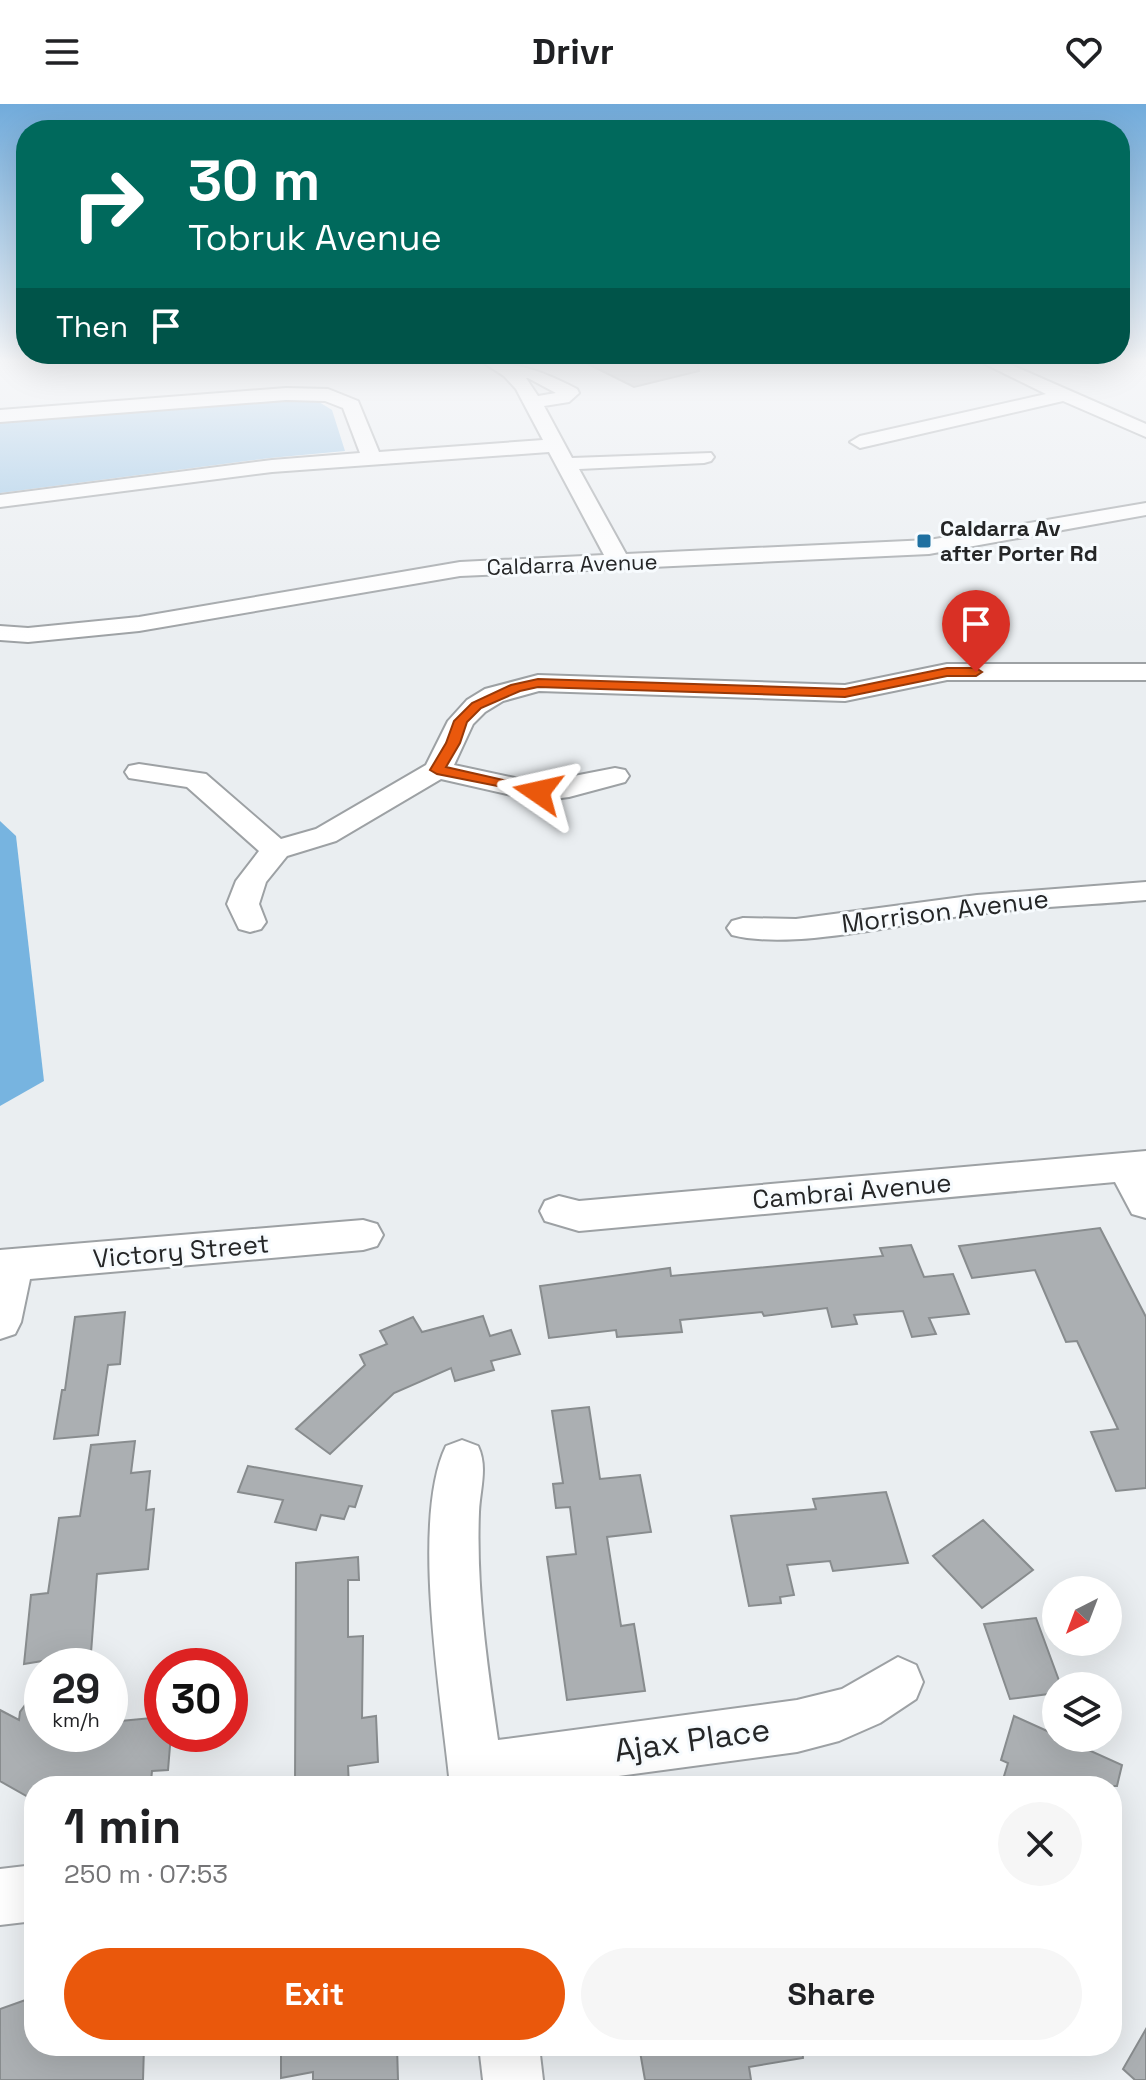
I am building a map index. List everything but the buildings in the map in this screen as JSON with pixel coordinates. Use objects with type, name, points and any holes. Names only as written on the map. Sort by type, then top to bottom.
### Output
[{"type":"street","points":[[371,455],[372,459]]},
{"type":"street","points":[[0,501],[272,466],[372,459],[515,455]]},
{"type":"street","points":[[562,455],[619,562]]},
{"type":"street","points":[[619,455],[704,457]]},
{"type":"street","name":"Caldarra Avenue","points":[[0,633],[28,635],[139,624],[460,569],[929,547],[1146,509]]},
{"type":"street","points":[[250,922],[243,904],[251,881],[276,850],[326,835],[437,770],[449,752],[461,721],[476,706],[494,695],[538,683],[845,693],[947,672],[1146,672]]},
{"type":"street","points":[[437,770],[538,792],[615,776]]},
{"type":"street","points":[[139,772],[196,780],[276,850]]},
{"type":"street","name":"Morrison Avenue","points":[[743,928],[796,929],[977,904],[1146,891]]},
{"type":"street","points":[[1136,1166],[1146,1204]]},
{"type":"street","name":"Cambrai Avenue","points":[[559,1211],[579,1216],[1136,1166]]},
{"type":"street","name":"Victory Street","points":[[7,1265],[363,1235]]},
{"type":"street","points":[[0,1322],[7,1265]]},
{"type":"street","points":[[462,1460],[454,1540],[456,1628],[476,1776]]},
{"type":"street","name":"Ajax Place","points":[[488,1776],[797,1726],[845,1715],[898,1682]]},
{"type":"street","points":[[0,1897],[24,1894]]},
{"type":"street","points":[[510,2056],[513,2080]]},
{"type":"shaded area","points":[[0,455],[300,455],[270,458],[0,493]]},
{"type":"shaded area","points":[[0,821],[16,836],[44,1081],[0,1106]]},
{"type":"place","name":"Caldarra Av after Porter Rd","points":[[924,541]]},
{"type":"route","points":[[538,792],[437,770],[453,743],[461,721],[476,706],[494,695],[538,683],[845,693],[947,672],[976,672]]}]
